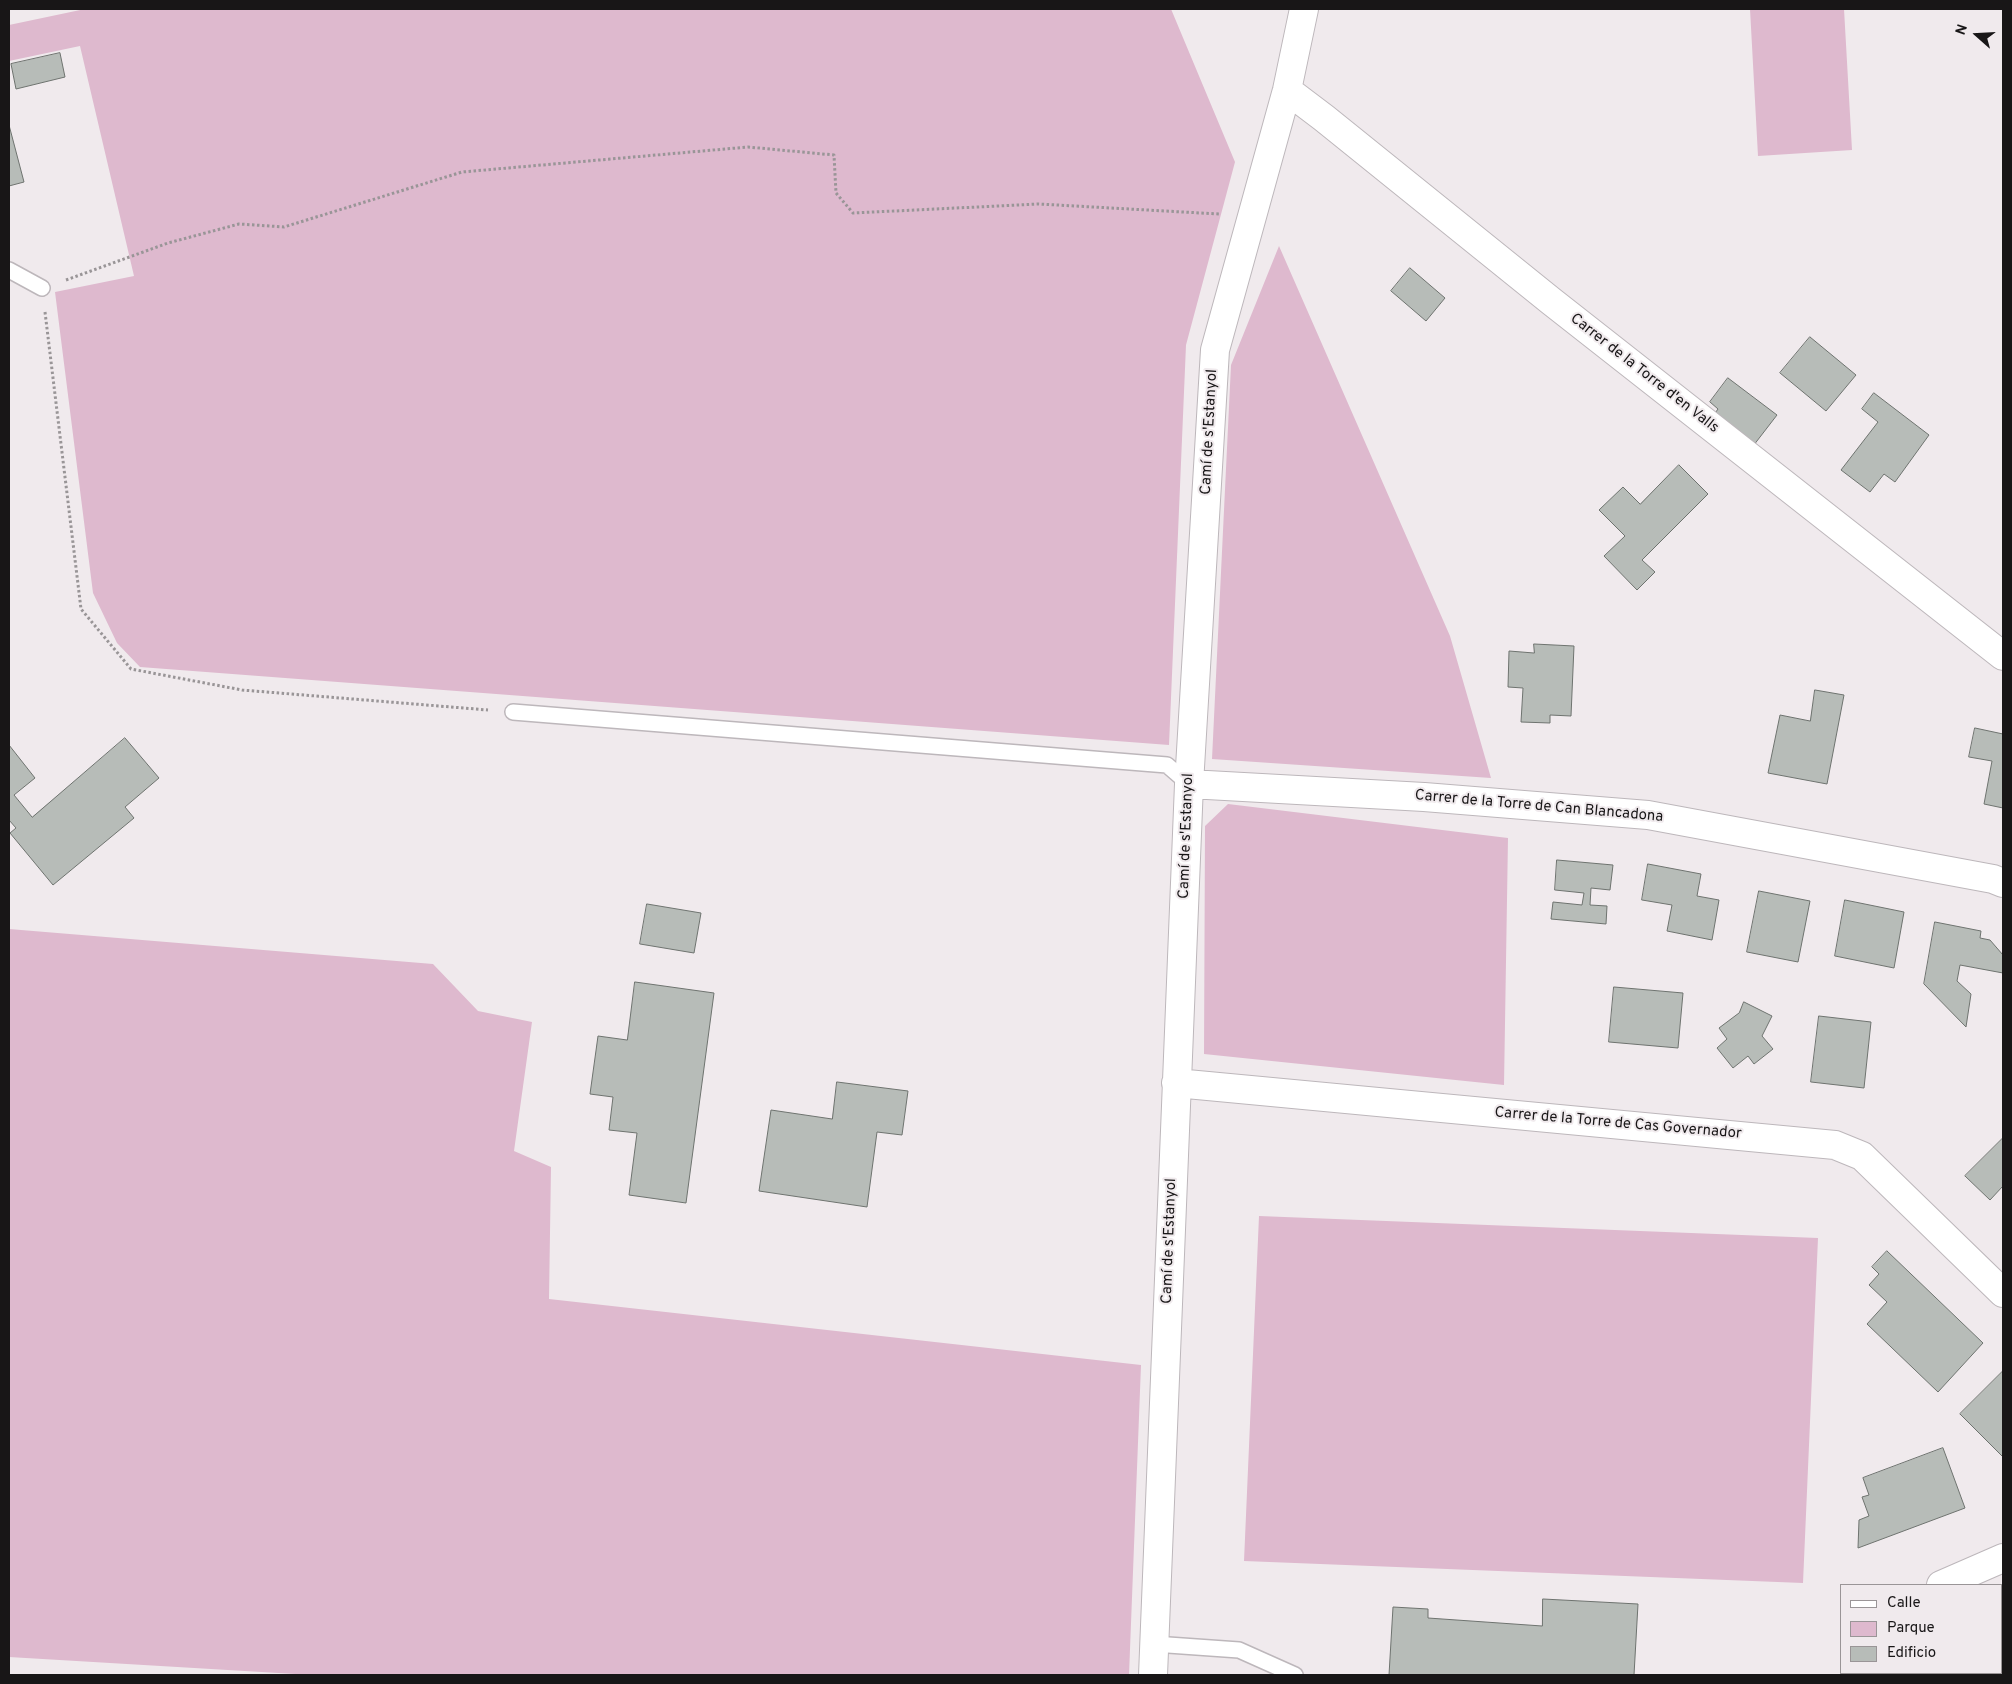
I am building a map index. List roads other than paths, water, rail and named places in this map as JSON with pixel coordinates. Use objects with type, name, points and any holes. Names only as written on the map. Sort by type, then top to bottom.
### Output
[{"type":"street","name":"Camí de s'Estanyol","points":[[1153,1675],[1189,784],[1215,350],[1287,90],[1304,9]]},
{"type":"street","name":"Carrer de la Torre d'en Valls","points":[[1287,90],[1566,313],[2003,656]]},
{"type":"street","name":"Carrer de la Torre de Can Blancadona","points":[[1189,784],[1424,797],[1648,815],[1993,878],[2003,883]]},
{"type":"street","name":"Carrer de la Torre de Cas Governador","points":[[1176,1083],[1835,1145],[1862,1156],[2003,1293]]},
{"type":"street","points":[[1943,1584],[2003,1558]]},
{"type":"lane","points":[[9,270],[42,288]]},
{"type":"lane","points":[[513,712],[1167,765],[1189,784]]},
{"type":"lane","points":[[1154,1644],[1239,1650],[1296,1675]]}]
